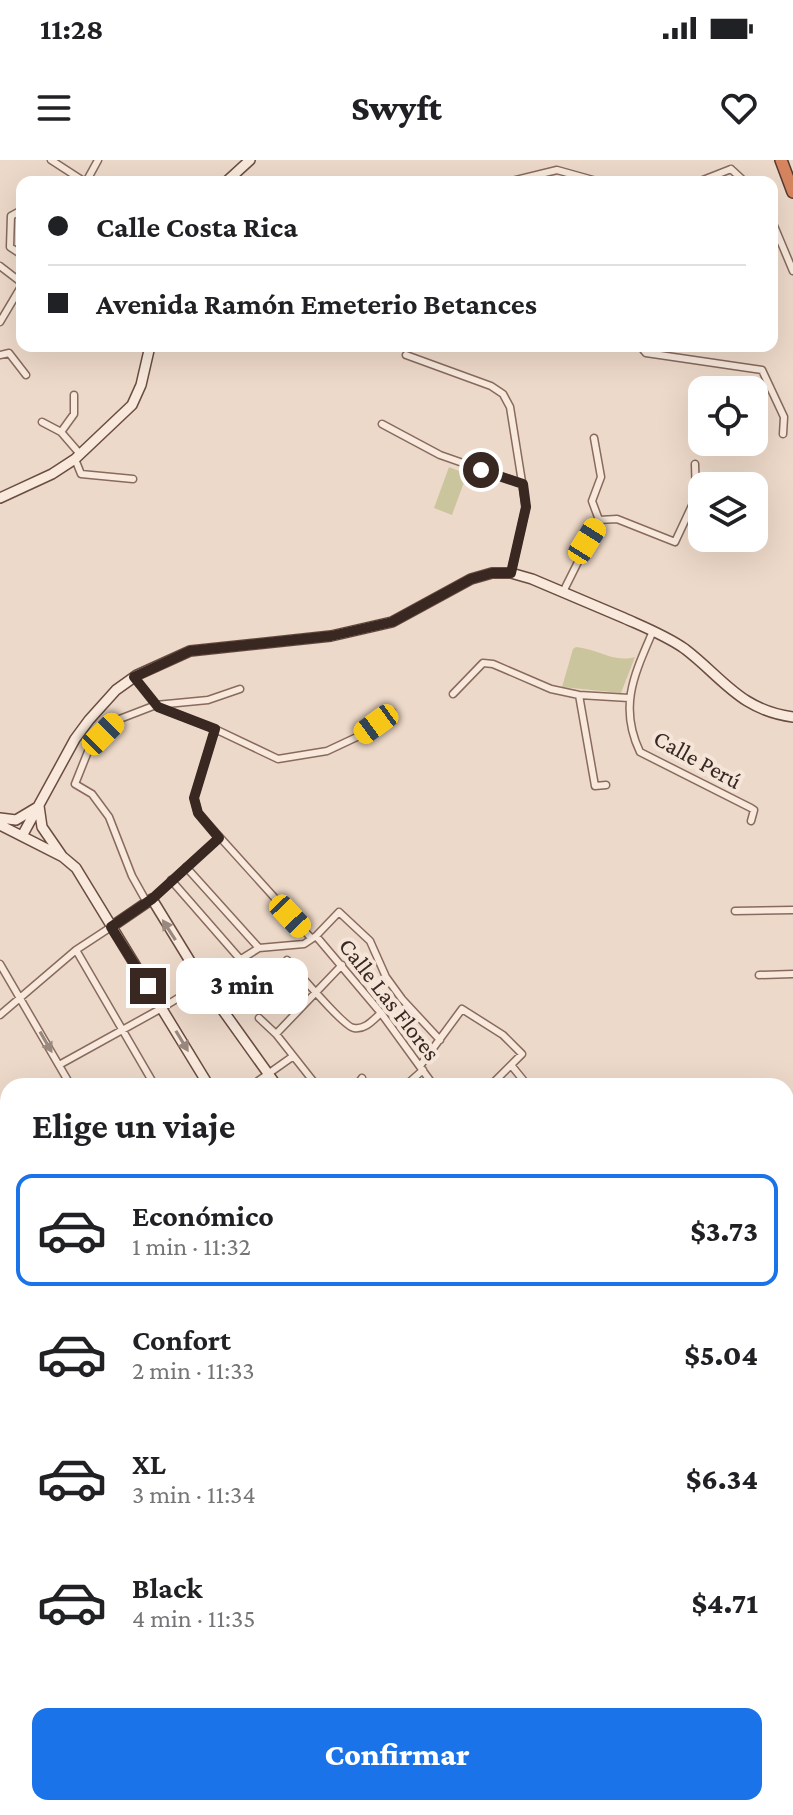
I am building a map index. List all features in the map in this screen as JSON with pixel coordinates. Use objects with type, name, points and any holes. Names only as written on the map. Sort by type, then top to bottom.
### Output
[{"type":"highway","points":[[781,160],[793,192]]},
{"type":"street","points":[[51,160],[76,176]]},
{"type":"street","points":[[233,176],[250,160]]},
{"type":"street","points":[[731,169],[734,160]]},
{"type":"street","points":[[713,176],[731,169]]},
{"type":"street","points":[[731,169],[739,176]]},
{"type":"street","points":[[545,176],[557,170],[578,176]]},
{"type":"street","points":[[16,213],[11,216],[10,247],[16,251]]},
{"type":"street","points":[[778,235],[793,271]]},
{"type":"street","points":[[0,266],[16,281]]},
{"type":"street","points":[[1,317],[16,294]]},
{"type":"street","points":[[0,498],[52,474],[77,457],[132,405],[141,385],[147,352]]},
{"type":"street","points":[[645,352],[762,370],[784,417],[783,434]]},
{"type":"street","points":[[0,355],[9,353],[26,375]]},
{"type":"street","points":[[406,355],[491,386],[503,394],[510,407],[526,507],[511,573]]},
{"type":"street","points":[[61,432],[74,414],[74,395]]},
{"type":"street","points":[[42,422],[61,432],[77,457],[81,474],[133,479]]},
{"type":"street","points":[[382,424],[440,455],[523,484]]},
{"type":"street","points":[[563,592],[599,520],[592,501],[601,477],[594,438]]},
{"type":"street","points":[[599,520],[617,519],[675,542],[696,497],[695,464]]},
{"type":"street","points":[[22,836],[75,739],[116,690],[134,677],[190,651],[331,636],[392,622],[471,579],[492,573],[511,573],[653,631],[684,649],[748,703],[778,715],[793,717]]},
{"type":"street","name":"Calle Perú","points":[[653,631],[629,698],[635,741],[640,752],[751,808],[754,810],[751,821]]},
{"type":"street","points":[[453,694],[483,663],[493,664],[551,689],[579,695],[629,698]]},
{"type":"street","points":[[134,677],[156,705],[278,759],[327,751],[359,736],[392,712]]},
{"type":"street","points":[[240,689],[208,700],[156,705],[117,720],[89,749],[75,784],[92,794],[109,817],[132,876],[271,1078]]},
{"type":"street","points":[[579,695],[595,786],[606,785]]},
{"type":"street","name":"Calle Las Flores","points":[[215,729],[194,798],[198,813],[342,965],[428,1078]]},
{"type":"street","points":[[0,818],[16,820],[39,806]]},
{"type":"street","points":[[39,806],[42,827],[63,857]]},
{"type":"street","points":[[0,825],[63,857],[76,868],[204,1078]]},
{"type":"street","points":[[0,1015],[76,950],[149,900],[219,838]]},
{"type":"street","points":[[186,867],[259,948]]},
{"type":"street","points":[[171,880],[240,959]]},
{"type":"street","points":[[735,911],[793,910]]},
{"type":"street","points":[[59,1065],[204,984],[259,948],[304,944],[339,912],[370,941],[381,968],[394,988],[440,1040]]},
{"type":"street","points":[[76,950],[150,1078]]},
{"type":"street","points":[[287,960],[332,1007],[345,1026],[356,1029],[365,1027],[381,1013]]},
{"type":"street","points":[[0,964],[66,1078]]},
{"type":"street","points":[[276,1034],[342,965]]},
{"type":"street","points":[[759,975],[793,974]]},
{"type":"street","points":[[412,1078],[462,1009],[503,1035],[522,1054],[498,1078]]},
{"type":"street","points":[[259,1018],[276,1034],[310,1078]]},
{"type":"street","points":[[262,1078],[292,1057]]},
{"type":"street","points":[[511,1065],[522,1078]]},
{"type":"shaded area","points":[[449,467],[467,474],[452,515],[434,508]]},
{"type":"shaded area","points":[[576,647],[612,657],[635,657],[621,693],[562,687]]},
{"type":"route","points":[[148,986],[111,927],[152,899],[219,838],[198,813],[194,798],[215,729],[158,707],[134,677],[190,651],[331,636],[392,622],[471,579],[492,573],[511,573],[526,507],[523,484],[481,470]]}]
